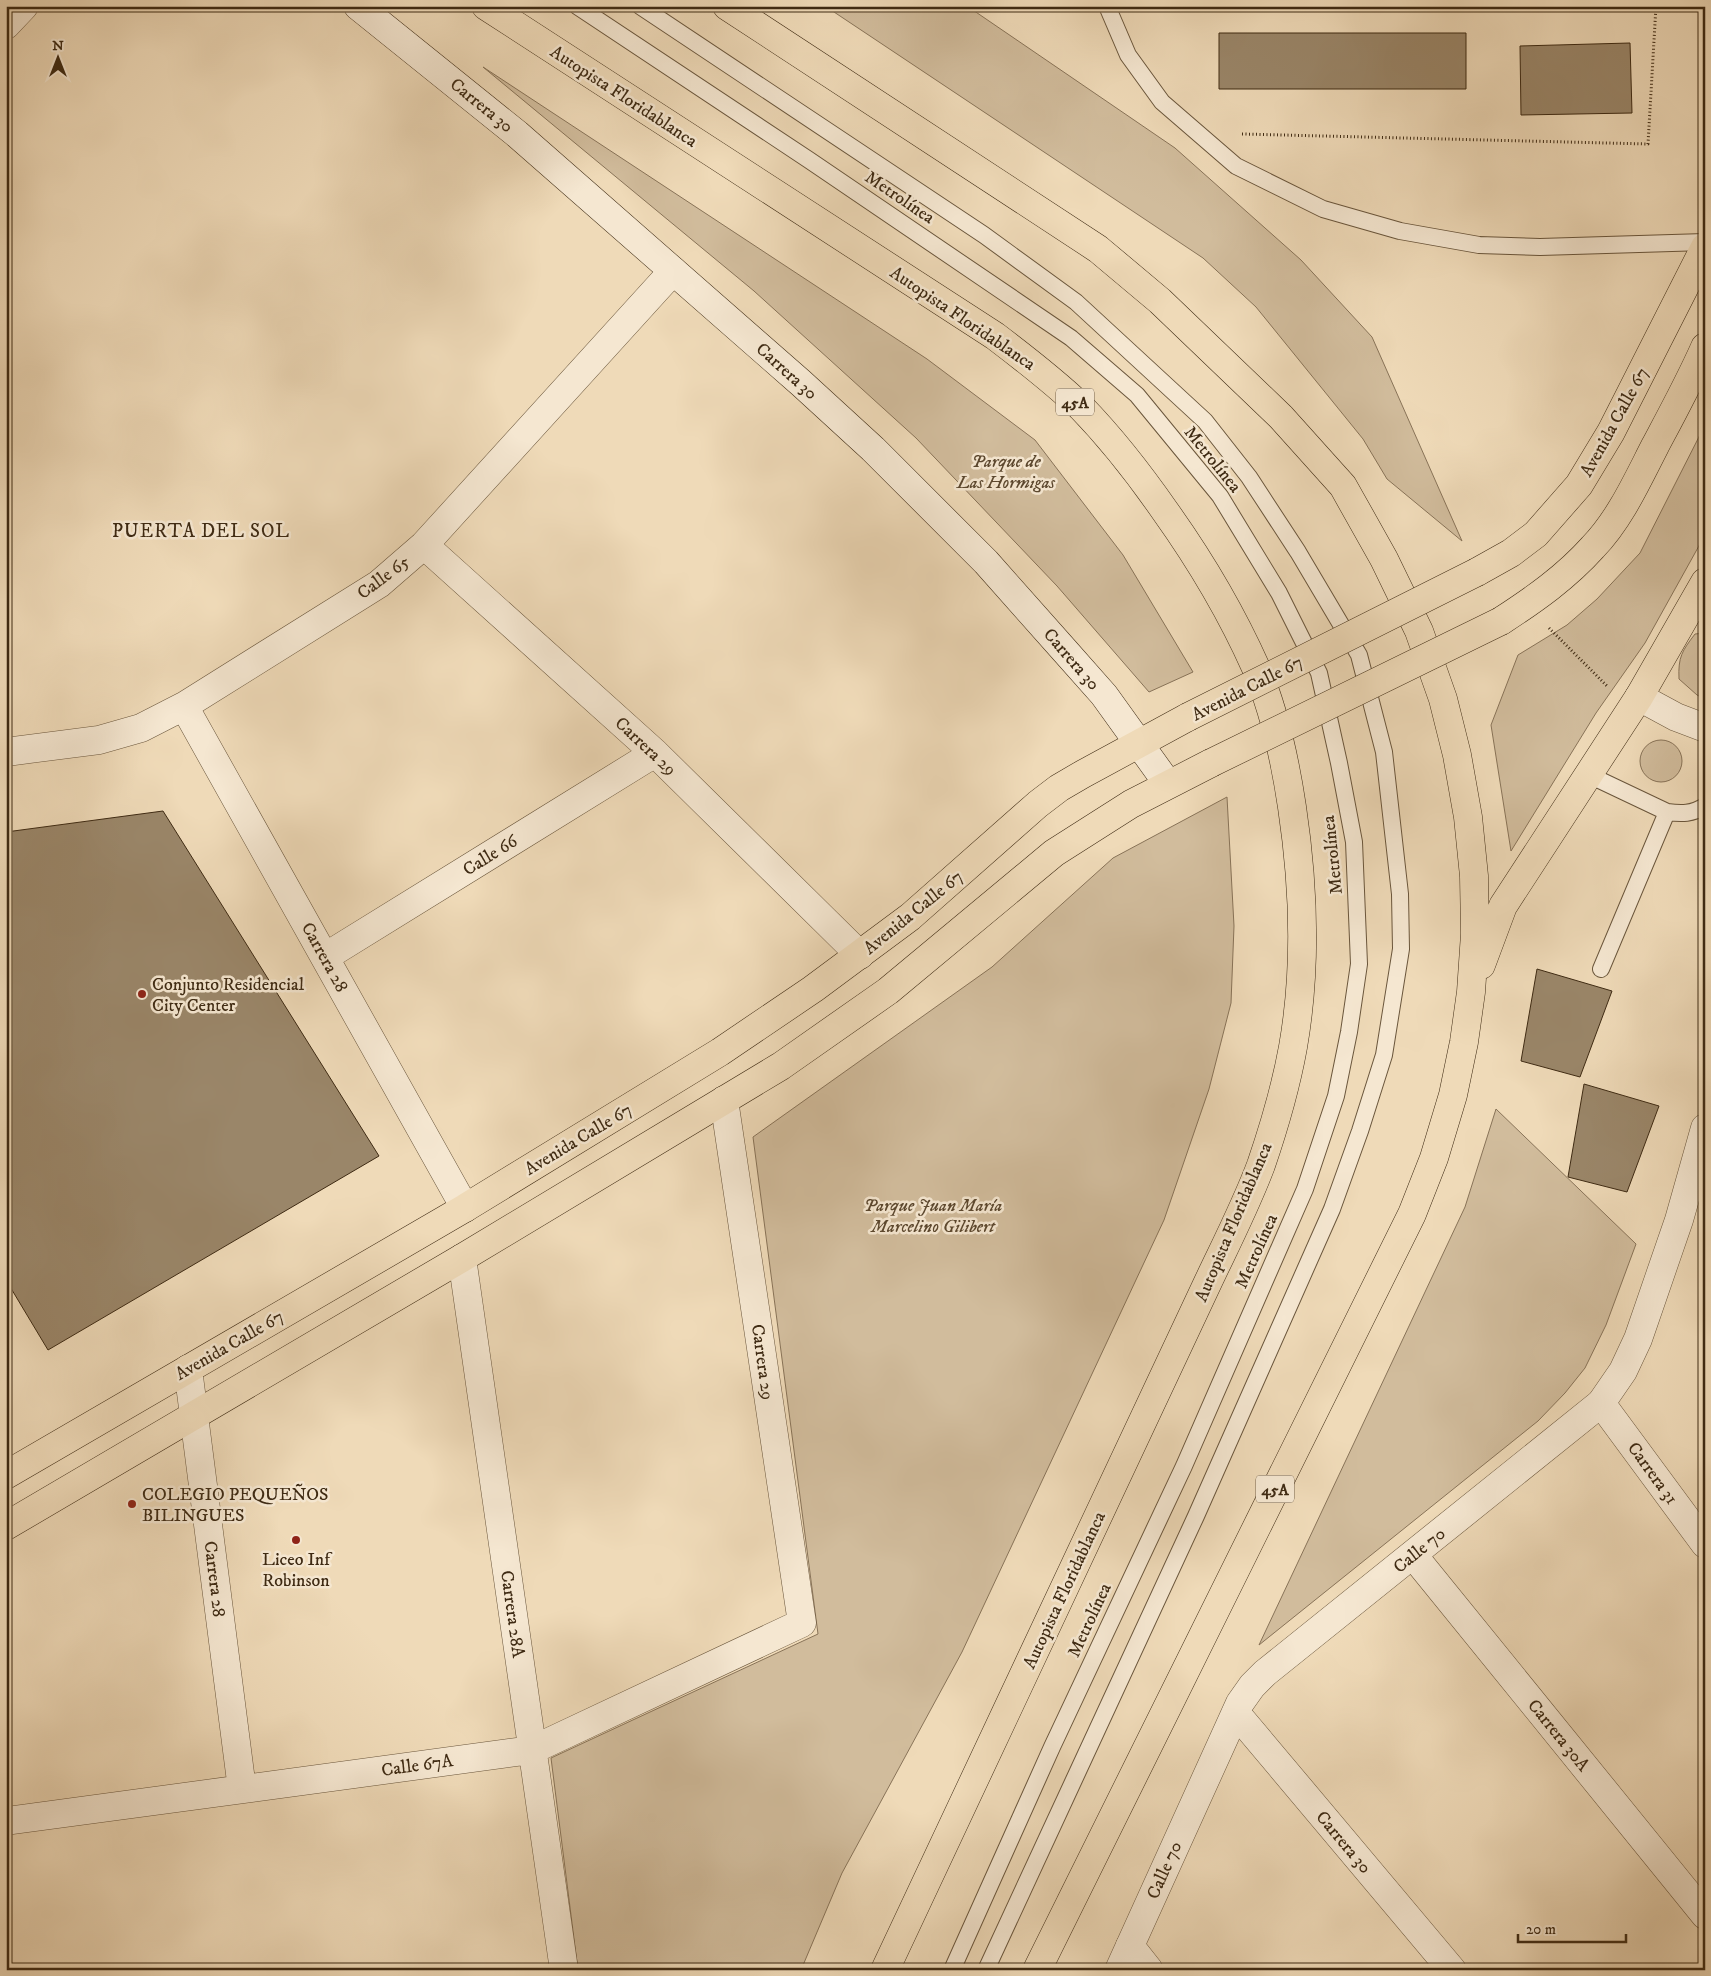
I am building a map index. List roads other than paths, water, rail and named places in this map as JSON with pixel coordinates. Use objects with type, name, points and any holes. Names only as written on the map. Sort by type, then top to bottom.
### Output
[{"type":"main road","name":"Autopista Floridablanca","points":[[486,6],[995,336],[1039,369],[1082,408],[1140,474],[1194,552],[1229,613],[1256,670],[1274,721],[1288,778],[1297,842],[1302,900],[1303,949],[1300,999],[1292,1049],[1274,1123],[1260,1167],[1204,1291],[885,1970]]},
{"type":"main road","name":"45A","points":[[726,6],[1098,249],[1160,301],[1281,416],[1343,486],[1384,559],[1419,632],[1443,699],[1458,755],[1468,816],[1474,876],[1475,934],[1471,992],[1464,1042],[1453,1095],[1434,1158],[1412,1214],[1037,1970]]},
{"type":"main road","name":"Avenida Calle 67","points":[[6,1475],[465,1208],[720,1052],[778,1014],[860,955],[953,880],[1038,804],[1059,788],[1188,718],[1511,553],[1536,534],[1579,485],[1611,432],[1705,247]]},
{"type":"main road","points":[[6,1526],[462,1258],[781,1066],[888,991],[1054,853],[1108,817],[1210,763],[1501,621],[1537,597],[1566,575],[1595,546],[1614,520],[1631,493],[1702,360]]},
{"type":"main road","points":[[1471,992],[1503,906],[1639,697],[1705,582]]},
{"type":"street","points":[[6,25],[24,6]]},
{"type":"street","name":"Carrera 30","points":[[358,6],[518,134],[801,383],[927,501],[986,562],[1104,695],[1168,784]]},
{"type":"street","name":"Calle 65","points":[[6,752],[99,740],[140,728],[184,706],[379,584],[424,545],[673,271]]},
{"type":"street","name":"Carrera 29","points":[[424,545],[655,753],[860,955]]},
{"type":"street","points":[[1639,697],[1676,718],[1705,728]]},
{"type":"street","name":"Carrera 28","points":[[184,706],[465,1208]]},
{"type":"street","name":"Calle 66","points":[[326,958],[655,753]]},
{"type":"street","name":"Carrera 29","points":[[724,1100],[802,1623]]},
{"type":"street","name":"Calle 70","points":[[1125,1958],[1236,1713],[1252,1686],[1265,1673],[1601,1403],[1623,1371],[1638,1339],[1679,1220],[1705,1128]]},
{"type":"street","name":"Carrera 28A","points":[[462,1258],[564,1970]]},
{"type":"street","name":"Carrera 28","points":[[188,1369],[242,1789]]},
{"type":"street","name":"Carrera 31","points":[[1601,1403],[1705,1544]]},
{"type":"street","name":"Carrera 30A","points":[[1413,1554],[1705,1915]]},
{"type":"street","name":"Calle 67A","points":[[6,1821],[532,1750],[802,1623]]},
{"type":"street","name":"Carrera 30","points":[[1236,1713],[1452,1970]]},
{"type":"street","points":[[1125,1958],[1149,1970]]},
{"type":"lane","name":"Metrolínea","points":[[576,6],[809,160],[1071,338],[1137,395],[1220,496],[1279,593],[1319,673],[1339,763],[1354,842],[1359,964],[1349,1032],[1336,1096],[1305,1189],[1184,1466],[1052,1747],[952,1970]]},
{"type":"lane","name":"Metrolínea","points":[[640,6],[984,235],[1076,302],[1205,421],[1249,477],[1298,552],[1359,655],[1384,752],[1400,894],[1401,948],[1384,1055],[1360,1131],[1332,1210],[1196,1516],[986,1970]]},
{"type":"lane","points":[[1107,6],[1128,55],[1162,102],[1236,166],[1323,209],[1400,231],[1479,244],[1540,247],[1705,242]]},
{"type":"lane","points":[[1589,775],[1667,812],[1696,812],[1705,806]]},
{"type":"lane","points":[[1601,969],[1667,812]]},
{"type":"place","name":"Conjunto Residencial City Center","points":[[142,994]]},
{"type":"place","name":"COLEGIO PEQUEÑOS BILINGUES","points":[[132,1504]]},
{"type":"place","name":"Liceo Inf Robinson","points":[[296,1540]]},
{"type":"district","name":"PUERTA DEL SOL","points":[[201,530]]},
{"type":"park label","name":"Parque de Las Hormigas","points":[[1006,471]]},
{"type":"park label","name":"Parque Juan María Marcelino Gilibert","points":[[933,1215]]}]
